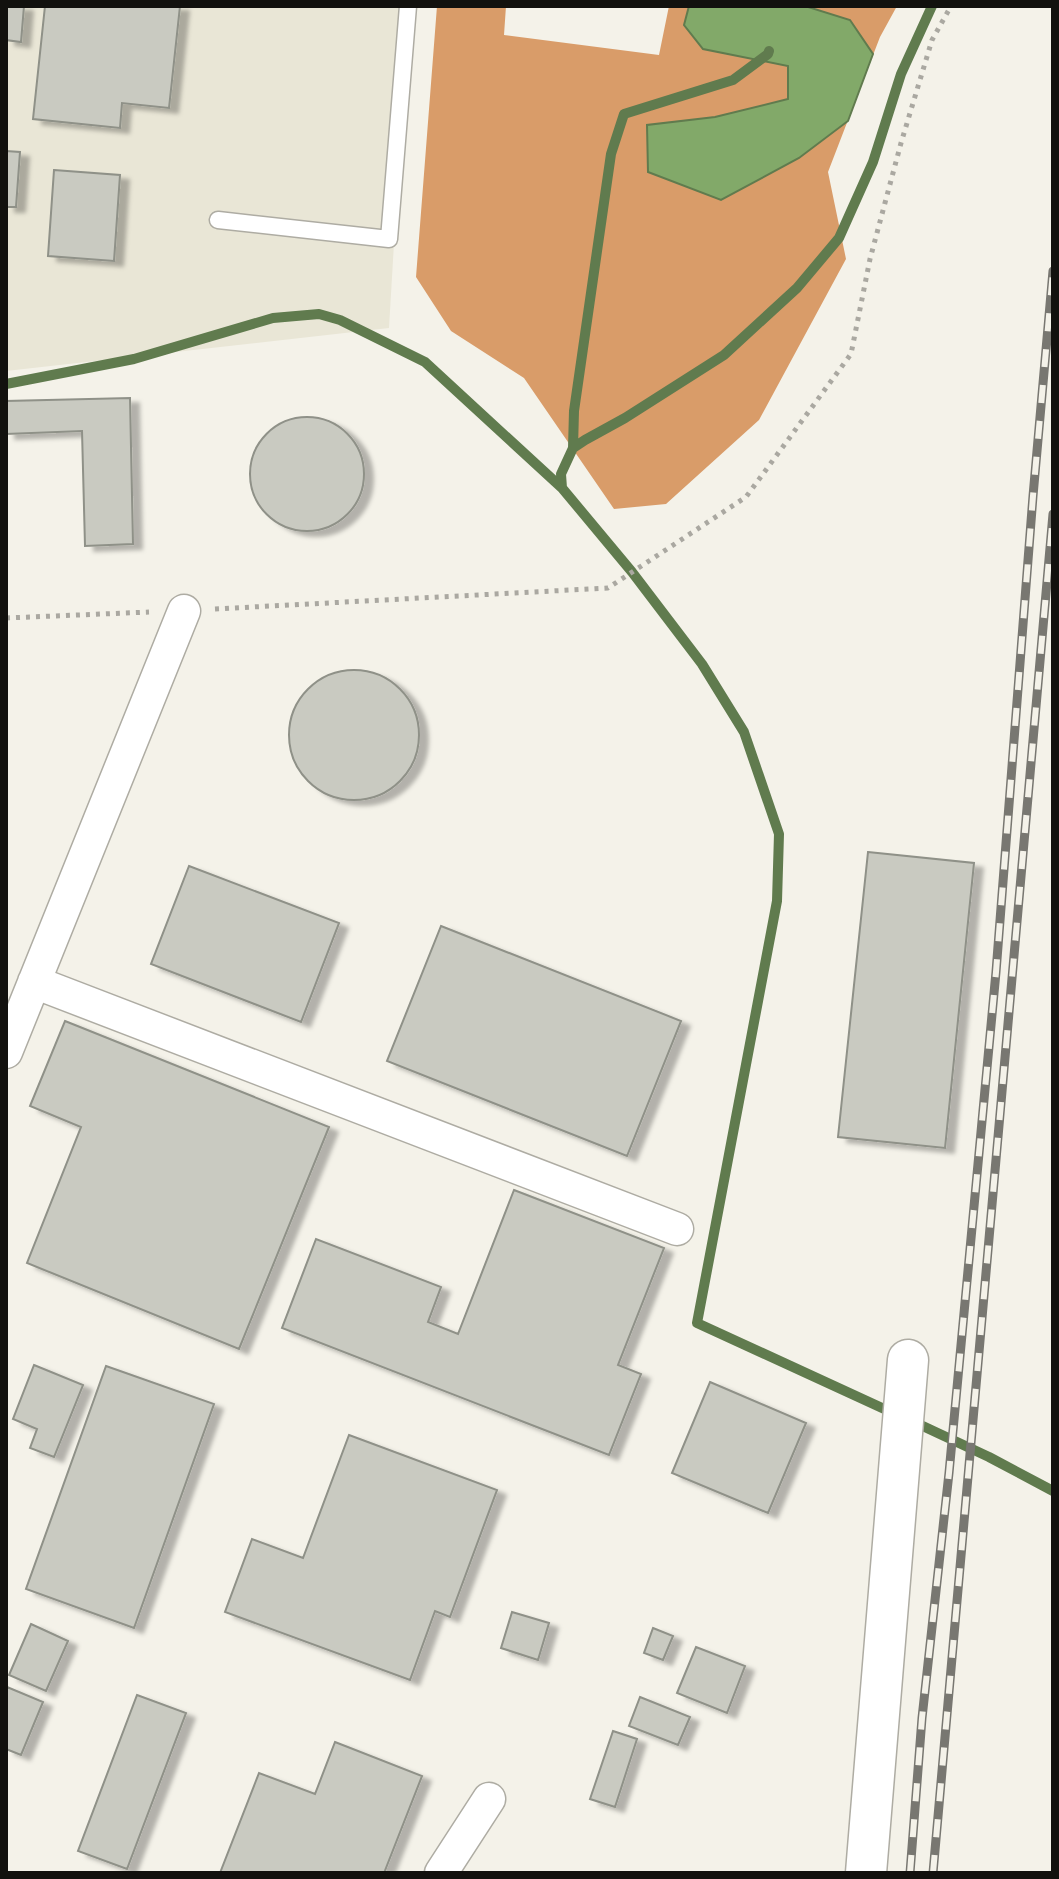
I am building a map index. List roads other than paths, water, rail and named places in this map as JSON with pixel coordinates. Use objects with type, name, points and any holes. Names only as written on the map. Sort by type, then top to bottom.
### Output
[{"type":"street","points":[[6,1052],[184,611]]},
{"type":"street","points":[[34,982],[677,1229]]},
{"type":"street","points":[[866,1873],[908,1360]]},
{"type":"street","points":[[441,1873],[489,1799]]},
{"type":"lane","points":[[218,220],[389,239],[408,6]]},
{"type":"waterway","points":[[573,448],[724,355],[797,288],[839,238],[873,162],[901,74],[932,6]]},
{"type":"waterway","points":[[562,488],[561,474],[573,448],[574,411],[611,154],[624,114],[733,80],[769,51]]},
{"type":"waterway","points":[[6,384],[134,359],[273,318],[319,314],[340,320],[425,362],[562,488],[632,572],[702,664],[744,732],[779,834],[777,901],[697,1323],[893,1413]]},
{"type":"waterway","points":[[912,1421],[1053,1491]]},
{"type":"railway","points":[[910,1873],[922,1718],[949,1473],[996,972],[1053,271]]},
{"type":"railway","points":[[933,1873],[1053,514]]}]
